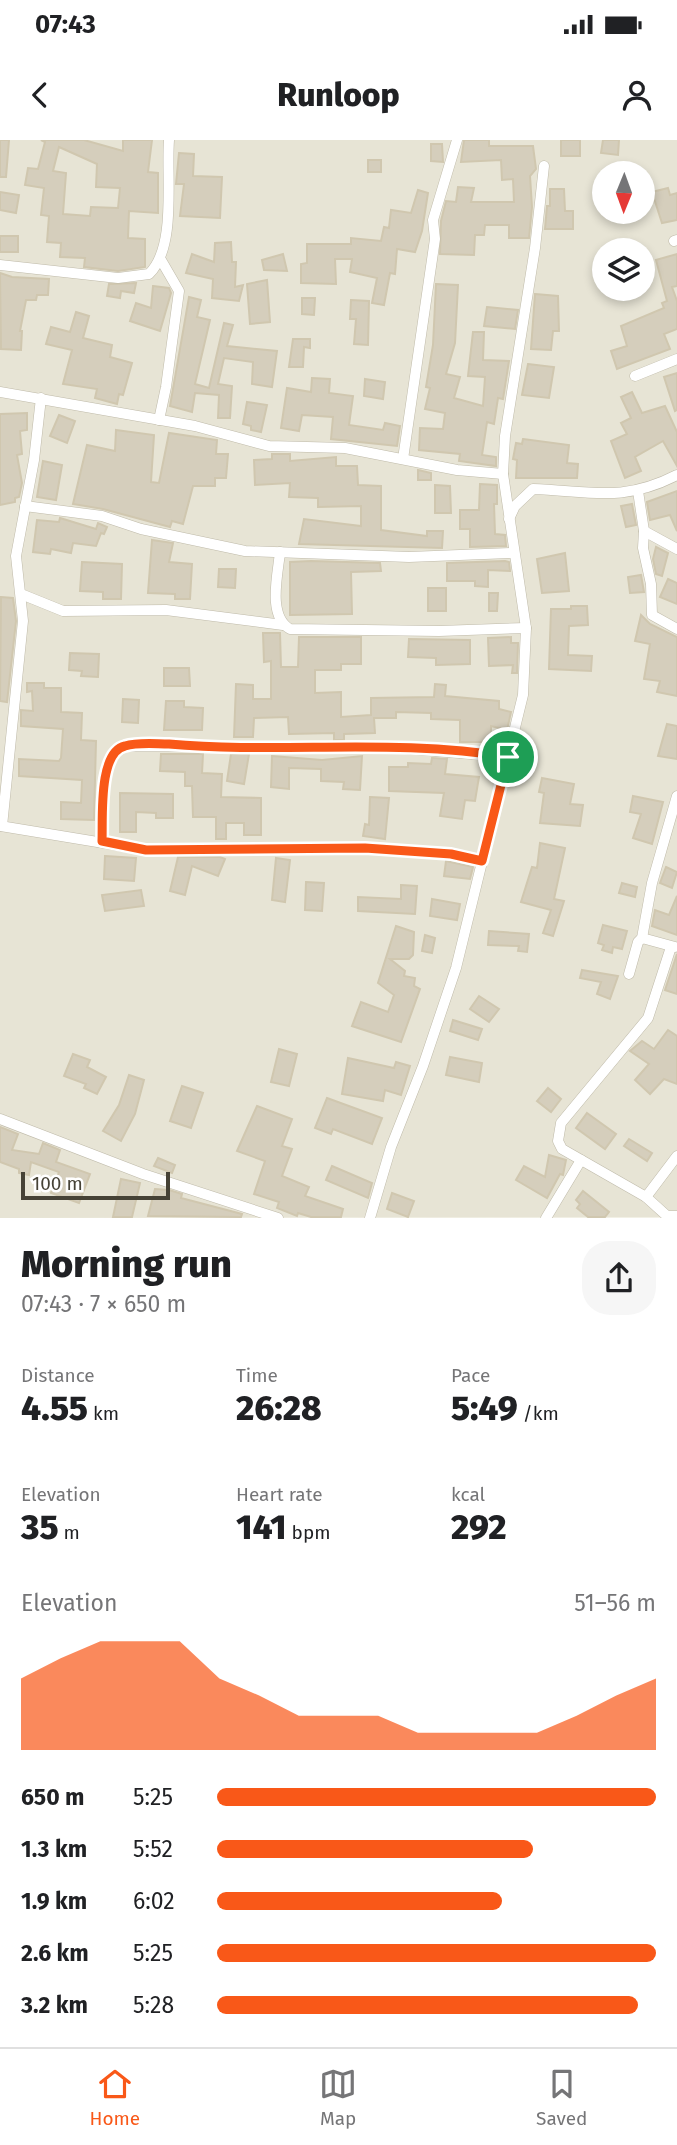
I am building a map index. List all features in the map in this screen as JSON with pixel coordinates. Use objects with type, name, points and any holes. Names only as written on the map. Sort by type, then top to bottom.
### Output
[{"type":"street","points":[[0,265],[137,278],[149,274],[161,260],[167,212],[169,140]]},
{"type":"street","points":[[403,459],[435,239],[433,220],[457,140]]},
{"type":"street","points":[[370,1217],[391,1147],[423,1066],[456,968],[523,695],[526,628],[512,554],[503,474],[505,436],[535,248],[544,166]]},
{"type":"street","points":[[159,420],[166,387],[178,291],[161,260]]},
{"type":"street","points":[[635,376],[677,359]]},
{"type":"street","points":[[0,392],[159,420],[269,446],[345,448],[457,470],[503,474]]},
{"type":"street","points":[[43,401],[16,564],[22,594],[20,672],[1,826],[146,850],[365,848],[451,854],[482,861]]},
{"type":"street","points":[[509,519],[515,506],[533,489],[603,496],[638,491],[677,475]]},
{"type":"street","points":[[638,491],[645,531],[643,548],[651,584],[652,615],[677,629]]},
{"type":"street","points":[[25,506],[102,516],[141,529],[245,551],[409,557],[512,554]]},
{"type":"street","points":[[645,531],[677,549]]},
{"type":"street","points":[[280,552],[276,593],[278,616],[283,625]]},
{"type":"street","points":[[22,594],[63,611],[166,610],[298,629],[352,631],[526,628]]},
{"type":"street","points":[[102,841],[106,766],[114,752],[123,746],[399,748],[508,757]]},
{"type":"street","points":[[629,974],[638,942],[642,938],[652,883],[677,796]]},
{"type":"street","points":[[642,938],[674,947],[648,1018],[561,1123],[558,1141],[562,1149],[646,1197],[672,1217],[677,1216]]},
{"type":"street","points":[[0,1119],[143,1174],[278,1217]]},
{"type":"street","points":[[646,1197],[677,1156]]},
{"type":"street","points":[[546,1217],[581,1160]]},
{"type":"shaded area","points":[[0,140],[677,140],[677,1217],[0,1218]]},
{"type":"building","points":[[0,140],[9,140],[6,177],[0,177]]},
{"type":"building","points":[[41,140],[84,140],[123,151],[123,140],[152,140],[148,172],[158,173],[158,213],[129,211],[128,238],[145,239],[145,267],[118,271],[84,267],[85,258],[60,257],[61,243],[47,242],[49,216],[41,215],[44,188],[25,185],[28,168],[38,169],[45,142]],"holes":[[[59,147],[97,164],[96,187],[120,188],[118,208],[91,207],[90,216],[63,214],[66,173],[53,171]]]},
{"type":"building","points":[[464,140],[489,140],[489,146],[533,146],[536,169],[530,176],[532,207],[529,238],[509,238],[509,225],[485,225],[484,235],[475,235],[474,255],[440,254],[441,221],[446,201],[456,202],[458,187],[474,188],[471,202],[514,202],[513,179],[502,180],[501,160],[461,162]]},
{"type":"building","points":[[561,140],[580,140],[580,156],[561,156]]},
{"type":"building","points":[[603,140],[619,140],[618,155],[601,153]]},
{"type":"building","points":[[431,144],[442,144],[443,162],[431,161]]},
{"type":"building","points":[[179,153],[194,154],[193,176],[222,177],[220,218],[180,216],[184,184],[176,184]]},
{"type":"building","points":[[368,160],[381,160],[381,172],[368,172]]},
{"type":"building","points":[[668,188],[670,195],[677,193],[677,220],[662,223],[655,201],[655,191]]},
{"type":"building","points":[[550,189],[564,189],[565,211],[573,211],[573,229],[545,229],[547,206],[550,206]]},
{"type":"building","points":[[418,190],[428,193],[422,231],[415,252],[397,249],[395,274],[390,273],[384,305],[372,303],[377,278],[350,272],[352,259],[335,259],[336,284],[301,283],[301,264],[307,263],[307,244],[351,244],[351,238],[381,241],[384,227],[389,228],[391,210],[411,213]]},
{"type":"building","points":[[0,192],[19,195],[16,213],[0,210]]},
{"type":"building","points":[[0,236],[18,236],[18,252],[0,252]]},
{"type":"building","points":[[231,242],[232,262],[236,262],[235,287],[243,285],[239,301],[212,298],[213,279],[186,273],[192,254],[214,262],[215,243]]},
{"type":"building","points":[[283,254],[287,271],[264,270],[262,260]]},
{"type":"building","points":[[677,254],[677,286],[672,287],[677,301],[677,329],[664,334],[670,349],[617,369],[611,351],[627,346],[621,326],[664,308],[662,303],[667,301],[656,260]]},
{"type":"building","points":[[0,273],[12,277],[49,279],[48,295],[37,295],[36,300],[26,300],[20,331],[21,350],[1,349]]},
{"type":"building","points":[[267,280],[270,322],[250,324],[247,284]]},
{"type":"building","points":[[136,283],[134,293],[121,291],[120,298],[107,296],[109,284]]},
{"type":"building","points":[[436,284],[458,285],[455,343],[446,374],[460,377],[454,398],[483,406],[485,377],[468,376],[473,332],[484,332],[483,360],[509,361],[503,399],[498,398],[494,424],[487,422],[482,455],[496,457],[496,466],[459,461],[460,454],[419,450],[420,428],[443,429],[445,413],[425,409],[430,388],[426,387],[433,345]]},
{"type":"building","points":[[153,286],[169,288],[171,293],[160,331],[130,321],[136,303],[151,308]]},
{"type":"building","points":[[535,294],[558,296],[559,331],[553,331],[551,350],[531,349]]},
{"type":"building","points":[[189,297],[201,300],[197,317],[210,320],[195,384],[209,388],[224,323],[233,325],[227,346],[277,351],[272,387],[252,384],[253,362],[224,358],[218,384],[232,386],[230,418],[218,418],[219,395],[195,393],[192,412],[170,406]]},
{"type":"building","points":[[302,298],[315,298],[314,315],[302,314]]},
{"type":"building","points":[[351,300],[369,301],[368,345],[354,344],[356,319],[350,319]]},
{"type":"building","points":[[487,307],[518,310],[515,329],[484,326]]},
{"type":"building","points":[[76,312],[89,316],[83,338],[112,345],[110,357],[132,363],[123,395],[119,394],[117,404],[95,398],[97,389],[63,384],[72,350],[46,344],[51,327],[70,332]]},
{"type":"building","points":[[293,339],[310,339],[310,348],[304,347],[303,367],[289,367]]},
{"type":"building","points":[[528,364],[554,367],[549,398],[522,395]]},
{"type":"building","points":[[677,373],[677,410],[675,411],[664,377]]},
{"type":"building","points":[[312,378],[330,379],[329,393],[353,396],[349,425],[383,430],[385,423],[400,426],[397,446],[331,439],[333,417],[302,415],[299,431],[281,428],[287,388],[311,392]]},
{"type":"building","points":[[365,379],[385,382],[383,399],[364,396]]},
{"type":"building","points":[[632,392],[642,413],[665,406],[677,432],[677,466],[663,441],[635,457],[641,471],[625,478],[611,441],[627,434],[621,423],[631,418],[621,397]]},
{"type":"building","points":[[247,402],[267,405],[261,432],[251,430],[251,426],[243,424]]},
{"type":"building","points":[[27,413],[27,430],[20,431],[22,454],[17,455],[22,483],[19,497],[15,498],[15,502],[0,505],[0,414]]},
{"type":"building","points":[[59,415],[75,421],[67,443],[50,436]]},
{"type":"building","points":[[116,430],[154,435],[151,482],[159,483],[169,433],[217,440],[216,454],[228,454],[226,478],[215,478],[215,486],[193,486],[183,524],[172,521],[170,527],[73,504],[87,445],[115,451]]},
{"type":"building","points":[[523,439],[569,445],[567,463],[578,464],[577,478],[516,478],[517,460],[513,459],[516,443],[522,444]]},
{"type":"building","points":[[272,454],[290,454],[290,461],[336,457],[336,466],[357,466],[358,485],[381,486],[381,530],[427,536],[427,531],[443,531],[442,548],[299,544],[304,519],[361,526],[361,506],[318,507],[318,498],[289,497],[290,483],[255,485],[254,460],[272,459]]},
{"type":"building","points":[[43,461],[62,465],[56,500],[37,497]]},
{"type":"building","points":[[418,470],[431,473],[431,480],[418,480]]},
{"type":"building","points":[[480,484],[497,485],[497,504],[494,504],[495,534],[505,535],[506,546],[470,547],[470,529],[460,529],[460,510],[479,510]]},
{"type":"building","points":[[435,485],[450,486],[451,513],[435,513]]},
{"type":"building","points":[[677,491],[677,531],[670,515],[650,520],[647,502]]},
{"type":"building","points":[[632,504],[636,525],[626,527],[621,506]]},
{"type":"building","points":[[60,518],[96,529],[98,523],[107,527],[104,534],[101,533],[96,546],[73,543],[71,553],[51,549],[50,554],[33,552],[37,520],[59,522]]},
{"type":"building","points":[[152,540],[173,543],[169,562],[192,564],[190,599],[175,599],[175,594],[148,593]]},
{"type":"building","points":[[656,547],[668,553],[662,576],[656,574],[653,559]]},
{"type":"building","points":[[565,553],[569,591],[542,593],[537,559]]},
{"type":"building","points":[[82,562],[122,564],[121,599],[103,599],[103,592],[80,591]]},
{"type":"building","points":[[290,562],[380,563],[381,571],[351,572],[352,614],[290,615]]},
{"type":"building","points":[[509,562],[510,571],[488,570],[488,587],[475,586],[475,581],[447,581],[447,563]]},
{"type":"building","points":[[219,569],[236,569],[235,588],[218,587]]},
{"type":"building","points":[[641,575],[644,592],[630,593],[628,577]]},
{"type":"building","points":[[668,579],[677,583],[677,604],[660,597]]},
{"type":"building","points":[[428,588],[446,588],[446,611],[428,611]]},
{"type":"building","points":[[489,593],[498,593],[497,611],[489,611]]},
{"type":"building","points":[[1,597],[13,598],[16,621],[7,702],[0,701]]},
{"type":"building","points":[[571,606],[587,606],[588,625],[569,626],[568,655],[592,656],[591,671],[549,669],[551,609],[571,609]]},
{"type":"building","points":[[641,615],[650,624],[677,637],[677,696],[657,692],[660,681],[644,679],[650,644],[635,641]]},
{"type":"building","points":[[263,633],[280,633],[281,667],[298,667],[299,637],[361,637],[361,664],[341,664],[341,670],[315,670],[315,693],[341,692],[341,717],[371,715],[371,698],[434,697],[435,684],[446,685],[445,696],[499,701],[499,709],[511,712],[507,730],[491,726],[491,742],[460,742],[460,720],[431,719],[431,713],[396,712],[396,718],[374,718],[375,733],[344,734],[344,740],[334,740],[334,733],[289,734],[288,717],[254,718],[253,737],[234,737],[236,684],[253,685],[253,699],[271,699],[271,661],[264,662]]},
{"type":"building","points":[[511,637],[511,643],[518,643],[517,673],[512,673],[513,665],[489,666],[488,638]]},
{"type":"building","points":[[409,639],[470,640],[470,664],[436,665],[436,658],[408,657]]},
{"type":"building","points":[[70,653],[99,654],[98,677],[81,676],[82,671],[69,670]]},
{"type":"building","points":[[164,668],[189,668],[190,686],[164,686]]},
{"type":"building","points":[[27,683],[44,683],[44,688],[61,688],[61,712],[82,713],[81,740],[96,741],[94,820],[61,819],[61,802],[81,803],[82,780],[19,776],[19,759],[59,761],[61,758],[63,729],[21,726],[21,710],[33,711],[32,691],[27,692]]},
{"type":"building","points":[[123,699],[139,700],[138,723],[122,722]]},
{"type":"building","points":[[166,701],[184,701],[184,707],[203,708],[202,730],[164,730]]},
{"type":"building","points":[[667,724],[677,726],[677,759],[658,756]]},
{"type":"building","points":[[161,754],[203,754],[202,773],[222,774],[221,797],[261,798],[261,835],[244,835],[244,823],[226,823],[226,839],[216,839],[216,817],[193,817],[192,786],[185,786],[185,772],[160,771]]},
{"type":"building","points":[[231,754],[249,754],[244,784],[227,781]]},
{"type":"building","points":[[272,756],[322,760],[362,756],[360,790],[343,789],[344,782],[321,781],[321,769],[289,768],[289,789],[271,787]]},
{"type":"building","points":[[432,758],[447,759],[445,774],[479,777],[475,801],[465,800],[462,819],[440,816],[444,793],[389,791],[389,767],[408,767],[408,763],[431,764]]},
{"type":"building","points":[[542,778],[574,784],[570,804],[583,805],[580,826],[540,823],[544,793],[539,792]]},
{"type":"building","points":[[120,793],[173,794],[173,818],[156,818],[156,813],[136,812],[136,832],[120,832]]},
{"type":"building","points":[[633,796],[663,802],[652,844],[633,838],[641,814],[630,812]]},
{"type":"building","points":[[370,797],[389,798],[385,839],[363,836],[365,824],[369,825]]},
{"type":"building","points":[[540,843],[565,848],[554,899],[564,901],[553,936],[543,933],[551,910],[521,902],[532,867],[537,868]]},
{"type":"building","points":[[105,856],[136,858],[134,881],[104,879]]},
{"type":"building","points":[[178,857],[225,859],[218,876],[192,866],[185,895],[170,891]]},
{"type":"building","points":[[276,858],[290,860],[285,902],[272,900]]},
{"type":"building","points":[[446,861],[473,867],[470,879],[444,876]]},
{"type":"building","points":[[666,867],[677,872],[672,888],[660,883]]},
{"type":"building","points":[[306,882],[324,883],[322,911],[305,910]]},
{"type":"building","points":[[622,883],[637,887],[635,897],[619,893]]},
{"type":"building","points":[[401,885],[417,886],[415,914],[358,911],[358,897],[401,899]]},
{"type":"building","points":[[141,890],[144,906],[105,911],[102,895]]},
{"type":"building","points":[[677,896],[677,935],[652,926],[655,910],[669,915]]},
{"type":"building","points":[[432,899],[460,904],[457,920],[430,916]]},
{"type":"building","points":[[603,925],[627,931],[622,949],[613,947],[612,953],[602,950],[604,945],[598,943]]},
{"type":"building","points":[[396,926],[414,932],[413,955],[409,959],[390,959],[405,971],[404,976],[415,978],[414,986],[420,989],[401,1042],[352,1026],[361,1002],[388,1012],[394,995],[378,983]]},
{"type":"building","points":[[489,931],[529,934],[527,952],[518,951],[519,946],[488,945]]},
{"type":"building","points":[[425,935],[435,938],[432,953],[422,951]]},
{"type":"building","points":[[677,954],[677,994],[665,990]]},
{"type":"building","points":[[582,970],[618,976],[610,999],[597,994],[601,982],[580,978]]},
{"type":"building","points":[[479,996],[499,1009],[489,1022],[470,1009]]},
{"type":"building","points":[[453,1020],[482,1029],[478,1040],[450,1031]]},
{"type":"building","points":[[668,1030],[677,1036],[677,1084],[664,1079],[650,1094],[635,1080],[649,1064],[630,1051],[642,1041],[654,1049]]},
{"type":"building","points":[[279,1049],[297,1054],[289,1086],[271,1082]]},
{"type":"building","points":[[73,1054],[90,1060],[87,1067],[106,1077],[97,1094],[84,1088],[86,1084],[64,1076]]},
{"type":"building","points":[[450,1057],[482,1063],[479,1082],[446,1075]]},
{"type":"building","points":[[348,1058],[394,1068],[396,1062],[410,1066],[401,1095],[385,1090],[383,1101],[342,1094]]},
{"type":"building","points":[[129,1075],[144,1080],[135,1114],[121,1141],[103,1131],[119,1105]]},
{"type":"building","points":[[182,1086],[203,1093],[191,1128],[170,1121]]},
{"type":"building","points":[[548,1088],[561,1099],[551,1112],[537,1101]]},
{"type":"building","points":[[327,1098],[382,1118],[372,1144],[333,1129],[331,1134],[315,1128]]},
{"type":"building","points":[[257,1106],[292,1119],[282,1146],[292,1149],[282,1176],[309,1187],[305,1196],[343,1209],[341,1217],[311,1217],[298,1213],[297,1216],[277,1208],[279,1202],[254,1194],[265,1161],[237,1151]]},
{"type":"building","points":[[587,1113],[616,1134],[605,1149],[576,1128]]},
{"type":"building","points":[[0,1127],[18,1134],[12,1150],[39,1154],[43,1143],[60,1150],[56,1162],[90,1174],[79,1203],[51,1193],[59,1172],[31,1162],[29,1175],[19,1173],[19,1169],[0,1162]]},
{"type":"building","points":[[629,1139],[652,1153],[647,1161],[624,1146]]},
{"type":"building","points":[[549,1155],[566,1160],[563,1175],[560,1174],[547,1198],[516,1180],[524,1166],[545,1177]]},
{"type":"building","points":[[158,1158],[175,1165],[172,1173],[154,1166]]},
{"type":"building","points":[[332,1166],[372,1183],[368,1198],[326,1180]]},
{"type":"building","points":[[121,1179],[140,1183],[132,1217],[113,1217]]},
{"type":"building","points":[[155,1189],[169,1190],[182,1194],[181,1198],[242,1214],[241,1217],[148,1216]]},
{"type":"building","points":[[583,1191],[609,1212],[605,1217],[588,1217],[577,1208],[580,1204],[576,1200]]},
{"type":"building","points":[[392,1193],[414,1201],[408,1217],[387,1209]]},
{"type":"route","points":[[169,744],[311,749],[399,748],[508,757],[482,861],[458,858],[451,854],[441,856],[365,848],[146,850],[102,841],[106,766],[114,752],[123,746],[169,744]]}]
